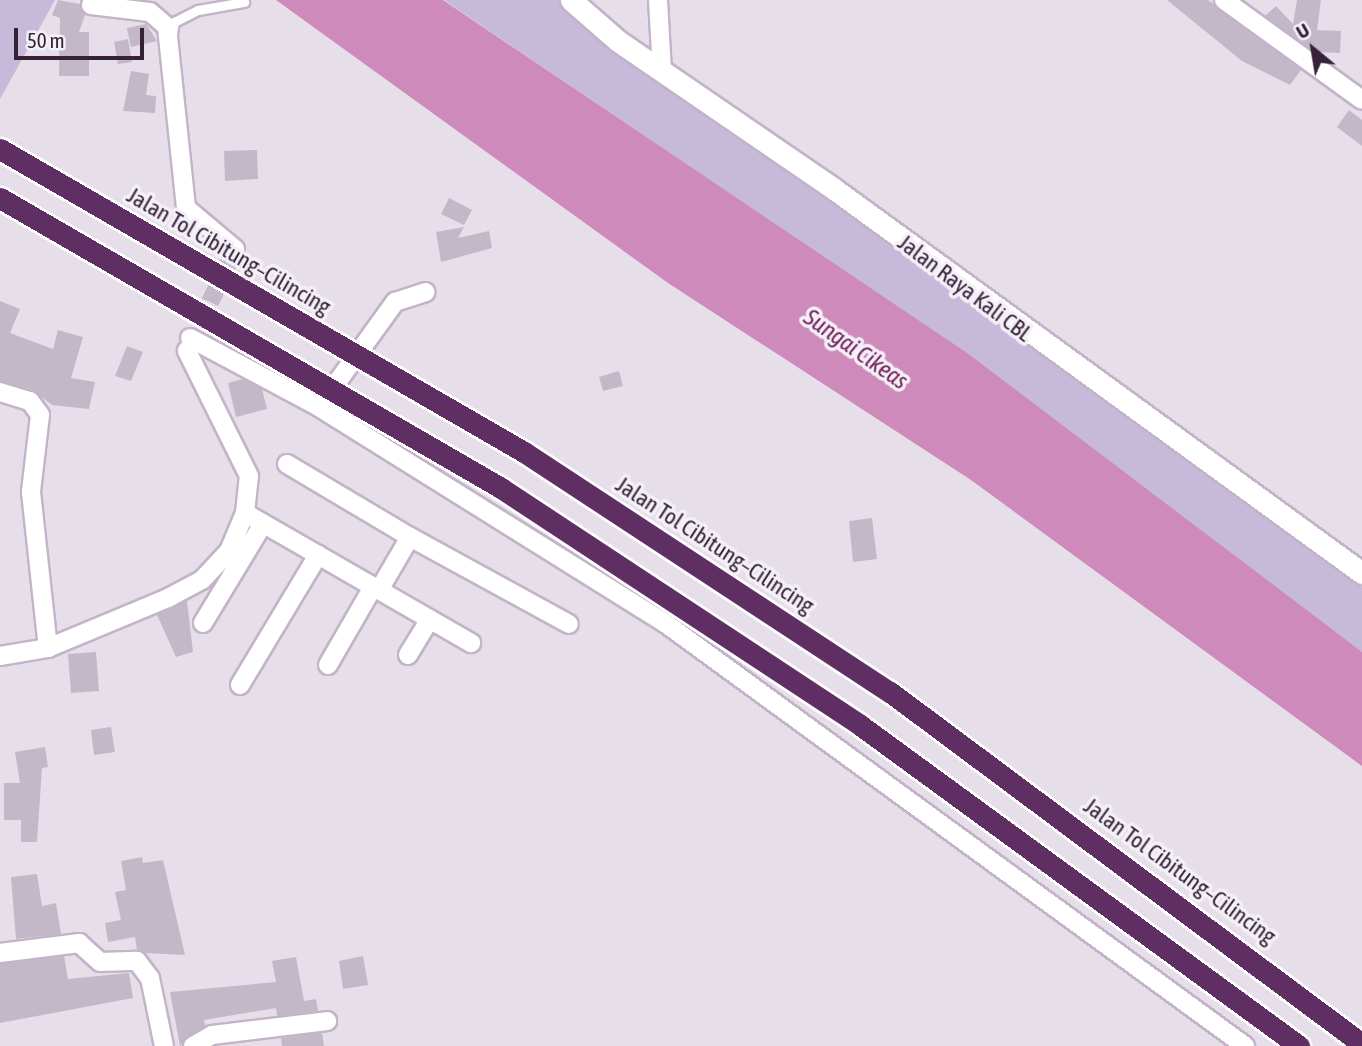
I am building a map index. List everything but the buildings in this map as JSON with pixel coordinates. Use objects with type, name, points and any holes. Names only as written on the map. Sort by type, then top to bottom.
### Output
[{"type":"highway","name":"Jalan Tol Cibitung–Cilincing","points":[[0,149],[524,452],[867,677],[1362,1044]]},
{"type":"highway","points":[[0,198],[513,496],[860,725],[1298,1046]]},
{"type":"street","name":"Jalan Raya Kali CBL","points":[[571,0],[662,71],[1362,573]]},
{"type":"street","points":[[658,0],[662,71]]},
{"type":"street","points":[[1224,0],[1362,100]]},
{"type":"street","points":[[90,5],[150,12],[171,38],[186,208],[235,249]]},
{"type":"street","points":[[319,407],[395,302],[425,292]]},
{"type":"street","points":[[0,656],[48,648],[202,580],[229,551],[245,513],[245,463],[188,345],[319,407],[665,623],[1242,1045]]},
{"type":"street","points":[[0,392],[30,401],[40,415],[31,492],[48,648]]},
{"type":"street","points":[[287,464],[410,537],[569,624]]},
{"type":"street","points":[[245,513],[471,643]]},
{"type":"street","points":[[203,623],[263,524]]},
{"type":"street","points":[[328,665],[410,537]]},
{"type":"street","points":[[240,685],[318,555]]},
{"type":"street","points":[[408,655],[429,619]]},
{"type":"street","points":[[0,953],[79,943],[100,962],[137,961],[150,978],[164,1046]]},
{"type":"street","points":[[193,1046],[212,1035],[327,1021]]},
{"type":"lane","points":[[171,38],[174,22],[198,10],[244,2]]},
{"type":"shaded area","points":[[0,0],[55,0],[0,99]]},
{"type":"shaded area","points":[[444,0],[573,0],[1362,587],[1362,652],[831,262]]},
{"type":"water","name":"Sungai Cikeas","points":[[276,0],[443,0],[967,353],[1362,652],[1362,766],[971,480],[668,283]]},
{"type":"tunnel","points":[[187,351],[235,249]]}]
